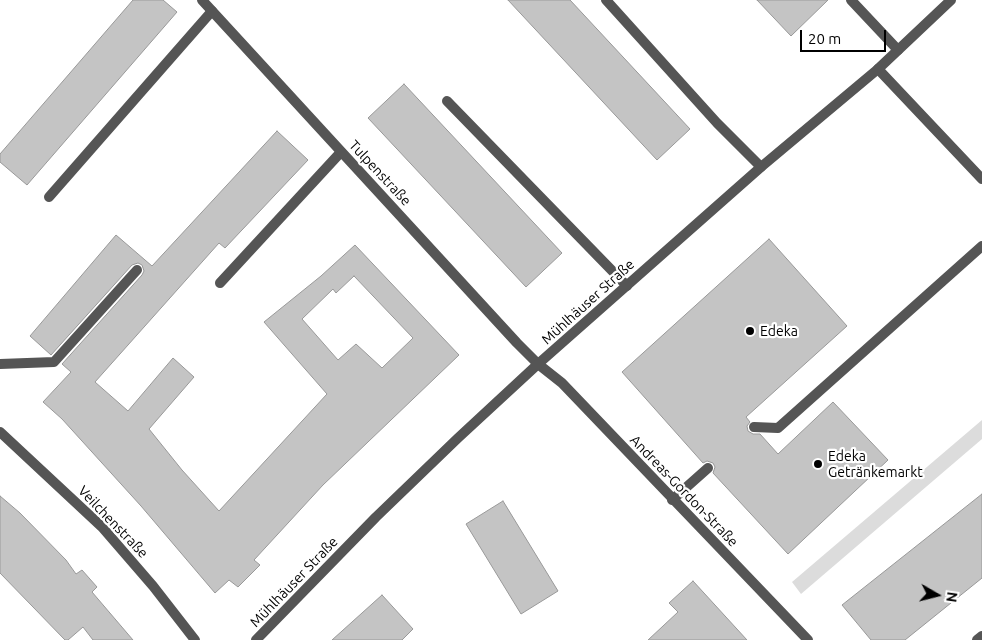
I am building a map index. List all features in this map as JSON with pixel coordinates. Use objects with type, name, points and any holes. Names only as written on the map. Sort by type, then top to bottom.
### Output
[{"type":"street","name":"Tulpenstraße","points":[[202,0],[538,364]]},
{"type":"street","points":[[606,0],[717,122],[761,167]]},
{"type":"street","points":[[851,0],[898,50]]},
{"type":"street","name":"Mühlhäuser Straße","points":[[256,640],[376,518],[538,364],[761,167],[878,68],[951,0]]},
{"type":"street","points":[[49,197],[212,11]]},
{"type":"street","points":[[878,68],[982,179]]},
{"type":"street","points":[[447,101],[627,286]]},
{"type":"street","points":[[220,283],[342,152]]},
{"type":"street","points":[[754,427],[778,428],[982,246]]},
{"type":"street","points":[[0,364],[54,362],[137,270]]},
{"type":"street","name":"Andreas-Gordon-Straße","points":[[538,364],[562,383],[808,640]]},
{"type":"street","name":"Veilchenstraße","points":[[0,432],[102,527],[154,586],[195,640]]},
{"type":"street","points":[[672,500],[708,468]]},
{"type":"street","points":[[978,640],[982,636]]},
{"type":"shaded area","points":[[982,420],[982,439],[801,594],[792,582]]},
{"type":"building","points":[[133,0],[163,0],[177,12],[27,185],[0,162],[0,154]]},
{"type":"building","points":[[508,0],[570,0],[690,129],[657,160]]},
{"type":"building","points":[[757,0],[828,0],[791,36]]},
{"type":"building","points":[[404,84],[562,253],[526,287],[368,118]]},
{"type":"building","points":[[277,131],[308,160],[225,248],[219,243],[95,382],[128,411],[173,358],[194,377],[149,429],[182,470],[219,511],[327,394],[264,322],[321,276],[355,245],[459,355],[323,485],[254,560],[260,565],[238,587],[229,580],[215,593],[141,506],[62,419],[43,402],[71,372],[62,364],[142,275],[144,271],[142,265],[138,263],[132,265],[51,355],[30,336],[116,235],[152,266]],"holes":[[[354,276],[413,338],[382,368],[356,344],[338,360],[302,319],[333,289],[336,293]]]},
{"type":"building","points":[[769,239],[847,326],[746,417],[750,422],[747,426],[748,431],[753,434],[760,434],[778,454],[833,402],[888,460],[788,554],[713,473],[715,467],[713,463],[707,461],[703,463],[622,372]]},
{"type":"building","points":[[982,494],[982,578],[905,640],[871,640],[842,605]]},
{"type":"building","points":[[0,496],[20,513],[66,560],[76,574],[82,570],[97,587],[92,592],[133,640],[93,640],[83,627],[68,640],[65,640],[0,573]]},
{"type":"building","points":[[503,501],[558,591],[521,614],[466,524]]},
{"type":"building","points":[[693,581],[747,640],[648,640],[678,612],[669,603]]},
{"type":"building","points":[[382,595],[413,629],[402,640],[332,640]]},
{"type":"place","name":"Edeka","points":[[750,331]]},
{"type":"place","name":"Edeka Getränkemarkt","points":[[818,464]]}]
